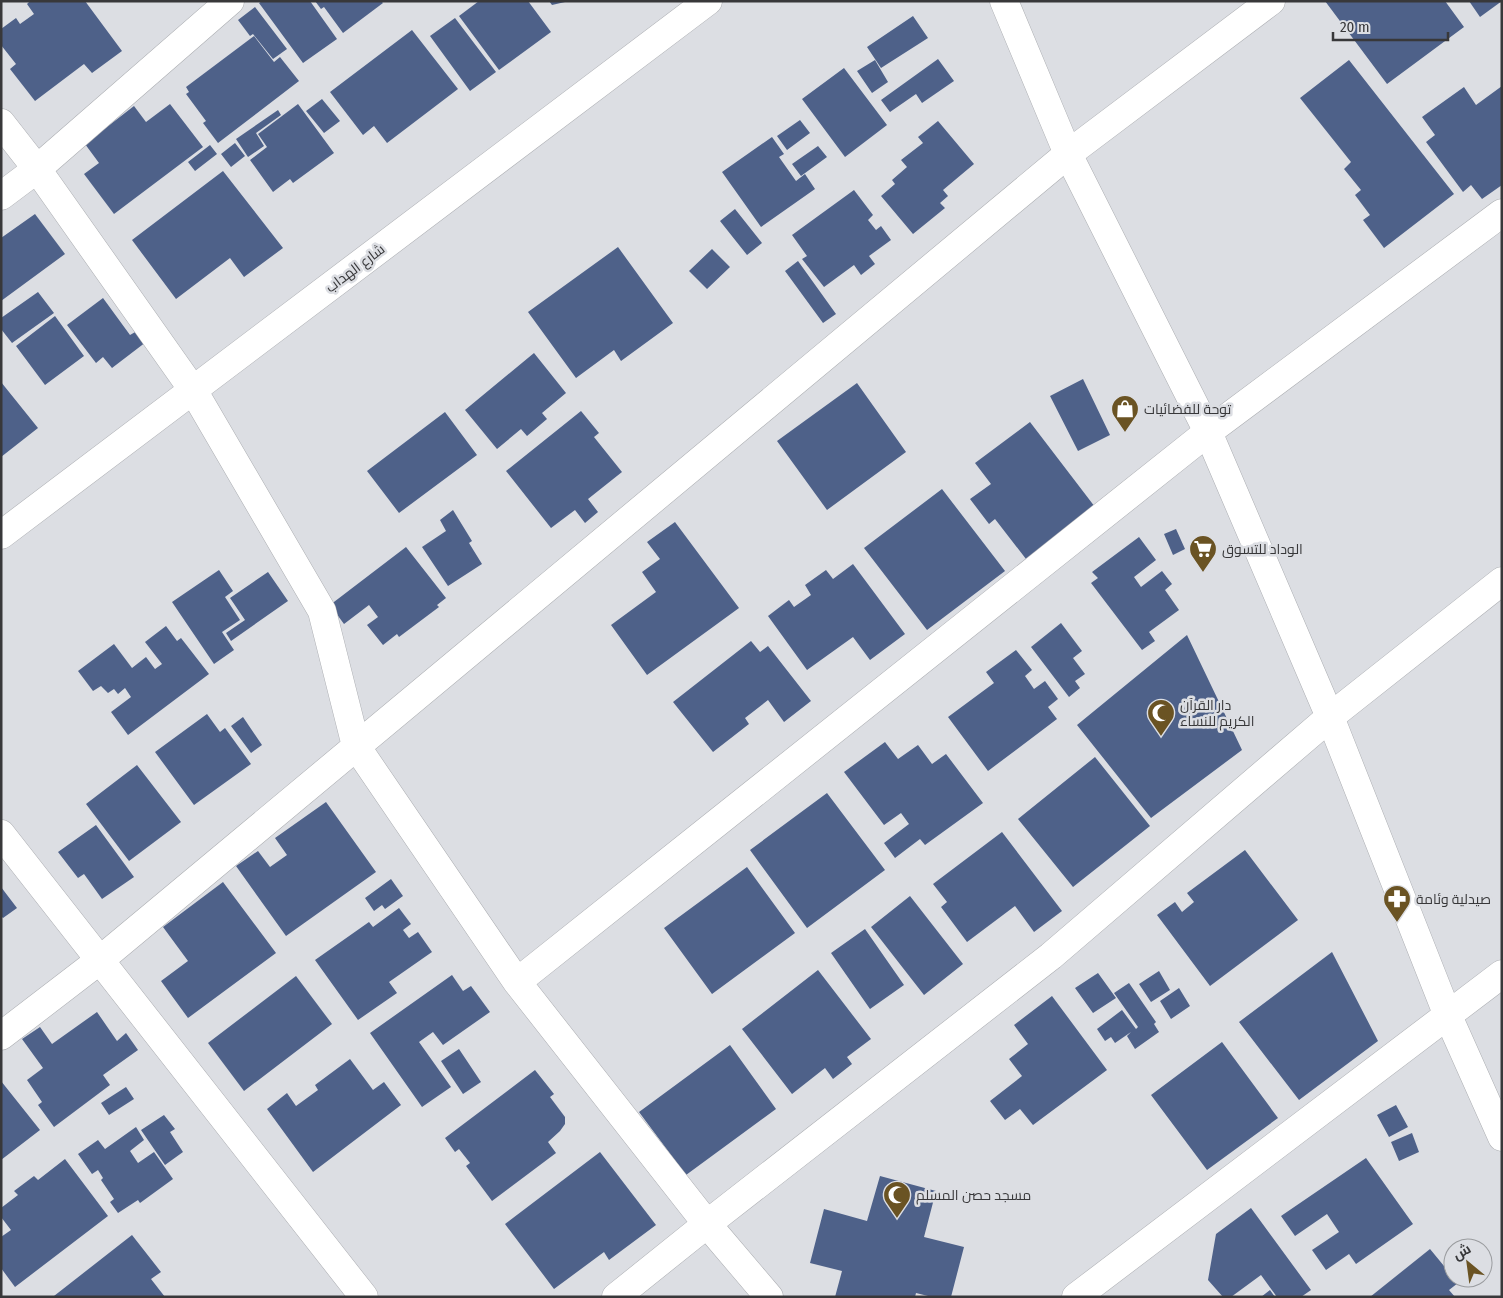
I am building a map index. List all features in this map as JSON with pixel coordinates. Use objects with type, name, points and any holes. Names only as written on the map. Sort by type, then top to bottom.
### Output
[{"type":"street","points":[[1,196],[37,169],[230,1]]},
{"type":"street","name":"شارع الهداب","points":[[1,535],[708,1]]},
{"type":"street","points":[[1004,1],[1068,154],[1208,432],[1330,717],[1448,1016],[1502,1137]]},
{"type":"street","points":[[1,1036],[100,960],[1068,154],[1271,1]]},
{"type":"street","points":[[1,123],[37,169],[193,390],[322,611],[356,746],[518,982],[707,1224],[769,1297]]},
{"type":"street","points":[[518,982],[1208,432],[1502,213]]},
{"type":"street","points":[[616,1297],[1051,956],[1330,717],[1502,581]]},
{"type":"street","points":[[1,834],[364,1297]]},
{"type":"street","points":[[1076,1297],[1502,974]]},
{"type":"building","points":[[30,1],[85,1],[122,51],[92,73],[84,64],[35,101],[10,69],[16,64],[1,45],[1,29],[16,18],[20,24],[34,14],[27,4]]},
{"type":"building","points":[[262,1],[310,1],[337,39],[303,63],[259,3]]},
{"type":"building","points":[[315,1],[381,1],[383,3],[343,33],[324,7],[321,9]]},
{"type":"building","points":[[479,1],[528,1],[551,32],[499,70],[459,16]]},
{"type":"building","points":[[549,1],[565,1],[565,2],[552,5]]},
{"type":"building","points":[[1325,1],[1445,1],[1464,27],[1387,84]]},
{"type":"building","points":[[1469,1],[1502,1],[1480,17]]},
{"type":"building","points":[[255,7],[287,49],[273,59],[253,34],[250,36],[238,20]]},
{"type":"building","points":[[913,16],[928,38],[881,68],[867,47]]},
{"type":"building","points":[[455,18],[496,72],[470,91],[430,36]]},
{"type":"building","points":[[412,30],[458,89],[387,143],[374,126],[363,135],[330,92]]},
{"type":"building","points":[[254,36],[274,62],[280,57],[299,81],[218,143],[203,123],[206,121],[186,94],[189,92],[186,87]]},
{"type":"building","points":[[938,59],[954,81],[922,103],[916,94],[890,112],[881,100]]},
{"type":"building","points":[[875,60],[888,82],[872,93],[857,71]]},
{"type":"building","points":[[1349,60],[1454,194],[1384,248],[1363,220],[1370,215],[1355,195],[1361,190],[1344,169],[1351,162],[1300,98]]},
{"type":"building","points":[[844,68],[887,125],[845,157],[802,99]]},
{"type":"building","points":[[1502,86],[1502,185],[1482,199],[1471,185],[1463,192],[1426,142],[1435,135],[1422,117],[1464,87],[1476,105]]},
{"type":"building","points":[[322,99],[340,121],[324,133],[306,111]]},
{"type":"building","points":[[170,104],[203,147],[114,214],[84,174],[99,163],[85,144],[134,106],[146,122]]},
{"type":"building","points":[[298,104],[334,153],[293,183],[290,179],[273,192],[250,160],[267,147],[258,134]]},
{"type":"building","points":[[278,110],[281,115],[256,133],[264,146],[248,157],[236,139]]},
{"type":"building","points":[[800,120],[810,133],[787,150],[777,136]]},
{"type":"building","points":[[938,121],[974,164],[943,190],[948,196],[940,203],[945,208],[913,234],[881,196],[895,184],[892,180],[907,167],[901,160],[923,143],[918,137]]},
{"type":"building","points":[[772,137],[784,154],[779,157],[796,181],[805,174],[815,189],[761,227],[722,172]]},
{"type":"building","points":[[235,143],[245,156],[231,167],[221,154]]},
{"type":"building","points":[[210,145],[217,154],[195,171],[188,162]]},
{"type":"building","points":[[818,146],[827,157],[801,176],[792,164]]},
{"type":"building","points":[[223,171],[283,248],[244,277],[230,258],[176,299],[132,240]]},
{"type":"building","points":[[854,190],[873,215],[868,220],[876,230],[881,226],[891,240],[869,256],[875,264],[861,275],[854,265],[824,287],[802,259],[807,256],[792,235]]},
{"type":"building","points":[[735,209],[762,243],[747,255],[720,221]]},
{"type":"building","points":[[35,214],[65,254],[1,301],[1,238]]},
{"type":"building","points":[[618,247],[673,323],[621,361],[614,350],[576,378],[528,312]]},
{"type":"building","points":[[712,249],[730,267],[707,289],[689,271]]},
{"type":"building","points":[[798,261],[836,314],[823,323],[785,271]]},
{"type":"building","points":[[38,292],[54,313],[12,343],[1,329],[1,318]]},
{"type":"building","points":[[103,298],[130,335],[137,331],[146,342],[112,368],[103,357],[96,363],[67,325]]},
{"type":"building","points":[[55,316],[84,356],[45,385],[16,346]]},
{"type":"building","points":[[534,353],[566,393],[542,413],[547,419],[527,436],[521,429],[497,449],[465,410]]},
{"type":"building","points":[[1083,379],[1110,435],[1078,451],[1050,396]]},
{"type":"building","points":[[1,382],[38,428],[1,457]]},
{"type":"building","points":[[857,383],[906,452],[827,510],[777,441]]},
{"type":"building","points":[[581,411],[599,433],[594,437],[622,472],[588,499],[598,512],[585,523],[575,510],[551,528],[506,471]]},
{"type":"building","points":[[445,412],[477,455],[399,513],[367,471]]},
{"type":"building","points":[[1030,422],[1095,507],[1026,559],[995,519],[989,524],[970,499],[991,484],[975,463]]},
{"type":"building","points":[[942,489],[1005,571],[927,630],[864,548]]},
{"type":"building","points":[[453,510],[472,541],[469,543],[482,564],[448,586],[422,547],[446,531],[440,520]]},
{"type":"building","points":[[675,522],[739,608],[647,675],[611,625],[656,592],[642,572],[660,559],[647,542]]},
{"type":"building","points":[[1176,529],[1185,549],[1173,555],[1164,534]]},
{"type":"building","points":[[1139,537],[1156,560],[1134,577],[1141,587],[1162,571],[1172,584],[1165,590],[1179,610],[1149,632],[1155,641],[1142,650],[1091,583],[1098,578],[1092,572]]},
{"type":"building","points":[[406,547],[446,598],[437,605],[439,607],[399,637],[397,634],[383,645],[367,625],[378,617],[369,605],[344,624],[330,605]]},
{"type":"building","points":[[853,564],[905,634],[870,660],[853,637],[807,670],[768,616],[789,600],[794,607],[811,595],[805,585],[826,570],[833,579]]},
{"type":"building","points":[[219,570],[233,591],[225,597],[240,620],[222,632],[234,650],[214,664],[172,602]]},
{"type":"building","points":[[268,572],[288,601],[231,641],[226,633],[245,620],[230,598]]},
{"type":"building","points":[[1061,623],[1082,651],[1073,658],[1085,674],[1075,681],[1080,688],[1069,697],[1031,647]]},
{"type":"building","points":[[166,626],[177,641],[181,638],[209,674],[128,735],[111,712],[131,697],[125,688],[118,694],[114,689],[108,693],[101,686],[93,691],[78,671],[114,644],[132,668],[146,657],[155,669],[162,664],[145,642]]},
{"type":"building","name":"دار القرآن الكريم للنساء","points":[[1187,635],[1242,750],[1151,818],[1077,725]]},
{"type":"building","points":[[751,641],[760,652],[768,646],[811,701],[784,722],[768,700],[745,718],[749,724],[713,752],[673,702]]},
{"type":"building","points":[[1016,650],[1032,670],[1025,676],[1034,689],[1045,681],[1058,699],[1048,707],[1057,719],[988,771],[948,717],[994,683],[986,672]]},
{"type":"building","points":[[207,714],[220,732],[225,728],[251,764],[194,805],[155,752]]},
{"type":"building","points":[[243,717],[262,745],[251,753],[231,726]]},
{"type":"building","points":[[885,742],[898,759],[918,745],[932,764],[946,754],[983,803],[925,845],[920,839],[895,858],[884,843],[909,824],[901,813],[884,825],[844,772]]},
{"type":"building","points":[[1095,757],[1150,826],[1073,887],[1018,819]]},
{"type":"building","points":[[137,765],[181,822],[129,861],[86,804]]},
{"type":"building","points":[[827,793],[885,870],[807,928],[750,850]]},
{"type":"building","points":[[326,802],[376,872],[286,936],[236,866],[258,851],[270,867],[287,855],[275,838]]},
{"type":"building","points":[[96,825],[134,877],[102,899],[84,874],[78,878],[58,852]]},
{"type":"building","points":[[1002,832],[1062,911],[1034,932],[1015,906],[967,942],[941,907],[947,902],[933,884]]},
{"type":"building","points":[[1245,850],[1298,920],[1210,986],[1157,915],[1175,902],[1182,912],[1194,902],[1187,893]]},
{"type":"building","points":[[747,867],[795,933],[712,994],[664,928]]},
{"type":"building","points":[[391,879],[403,896],[385,909],[382,905],[374,911],[365,898]]},
{"type":"building","points":[[223,882],[276,953],[188,1018],[161,981],[188,961],[163,927]]},
{"type":"building","points":[[1,887],[17,908],[3,918],[1,916]]},
{"type":"building","points":[[910,896],[963,964],[924,995],[871,927]]},
{"type":"building","points":[[399,908],[411,924],[403,930],[409,938],[418,932],[432,952],[389,982],[397,993],[358,1020],[315,960],[369,922],[373,927]]},
{"type":"building","points":[[865,929],[904,985],[870,1009],[831,953]]},
{"type":"building","points":[[1332,952],[1378,1041],[1299,1100],[1239,1022]]},
{"type":"building","points":[[818,970],[871,1039],[847,1057],[852,1064],[833,1079],[825,1068],[792,1094],[742,1029]]},
{"type":"building","points":[[1159,971],[1170,990],[1151,1002],[1139,984]]},
{"type":"building","points":[[1098,973],[1116,998],[1093,1013],[1075,988]]},
{"type":"building","points":[[452,975],[463,991],[471,986],[490,1012],[443,1045],[433,1032],[419,1042],[451,1087],[422,1107],[370,1033]]},
{"type":"building","points":[[296,976],[332,1024],[244,1091],[208,1043]]},
{"type":"building","points":[[1129,983],[1156,1022],[1154,1024],[1159,1032],[1135,1049],[1127,1036],[1131,1032],[1115,1043],[1111,1037],[1105,1041],[1097,1029],[1122,1010],[1136,1029],[1138,1027],[1114,993]]},
{"type":"building","points":[[1179,988],[1190,1006],[1171,1019],[1160,1001]]},
{"type":"building","points":[[1052,996],[1107,1070],[1033,1125],[1020,1109],[1005,1120],[990,1101],[1022,1076],[1009,1059],[1028,1044],[1014,1025]]},
{"type":"building","points":[[97,1012],[117,1041],[126,1033],[138,1050],[103,1075],[110,1085],[54,1127],[38,1105],[42,1102],[27,1080],[43,1068],[22,1039],[40,1027],[52,1044]]},
{"type":"building","points":[[1222,1042],[1278,1118],[1207,1170],[1151,1095]]},
{"type":"building","points":[[730,1045],[776,1109],[686,1175],[639,1112]]},
{"type":"building","points":[[459,1049],[481,1082],[463,1094],[441,1061]]},
{"type":"building","points":[[350,1059],[373,1090],[384,1082],[401,1105],[313,1172],[267,1109],[287,1093],[296,1106],[318,1090],[315,1085]]},
{"type":"building","points":[[535,1070],[554,1094],[550,1097],[565,1117],[565,1124],[548,1142],[556,1153],[492,1201],[466,1166],[470,1163],[459,1149],[455,1152],[445,1138]]},
{"type":"building","points":[[1,1081],[40,1130],[1,1160]]},
{"type":"building","points":[[126,1087],[134,1099],[109,1115],[101,1103]]},
{"type":"building","points":[[1396,1105],[1408,1127],[1389,1137],[1377,1115]]},
{"type":"building","points":[[164,1115],[175,1129],[170,1132],[183,1152],[165,1165],[141,1130]]},
{"type":"building","points":[[136,1127],[144,1140],[130,1151],[138,1163],[154,1152],[173,1179],[140,1203],[138,1200],[118,1213],[110,1202],[114,1199],[101,1180],[103,1178],[98,1170],[92,1174],[78,1154],[98,1140],[105,1149]]},
{"type":"building","points":[[1412,1133],[1419,1152],[1399,1161],[1391,1142]]},
{"type":"building","points":[[600,1152],[656,1225],[609,1260],[604,1252],[554,1289],[505,1224]]},
{"type":"building","points":[[1366,1158],[1413,1224],[1356,1264],[1349,1254],[1326,1270],[1312,1250],[1339,1232],[1327,1214],[1295,1236],[1281,1216]]},
{"type":"building","points":[[65,1159],[108,1216],[15,1287],[1,1268],[1,1237],[11,1230],[1,1217],[1,1208],[18,1195],[14,1191],[34,1176],[38,1180]]},
{"type":"building","points":[[880,1176],[936,1191],[924,1237],[964,1247],[951,1297],[932,1297],[916,1293],[915,1297],[835,1297],[842,1271],[810,1263],[824,1209],[867,1221]]},
{"type":"building","points":[[1251,1208],[1311,1290],[1301,1297],[1277,1297],[1261,1275],[1231,1297],[1223,1297],[1208,1280],[1216,1234]]},
{"type":"building","points":[[132,1235],[161,1272],[151,1279],[165,1297],[54,1296]]},
{"type":"building","points":[[1430,1249],[1443,1265],[1443,1288],[1452,1288],[1449,1290],[1455,1297],[1370,1297]]},
{"type":"building","points":[[1270,1290],[1275,1297],[1261,1297]]},
{"type":"place","name":"توحة للفضائيات","points":[[1125,433]]},
{"type":"place","name":"الوداد للتسوق","points":[[1203,573]]},
{"type":"place","name":"دار القرآن الكريم للنساء","points":[[1161,737]]},
{"type":"place","name":"صيدلية وئامة","points":[[1397,923]]},
{"type":"place","name":"مسجد حصن المسلم","points":[[897,1219]]}]
